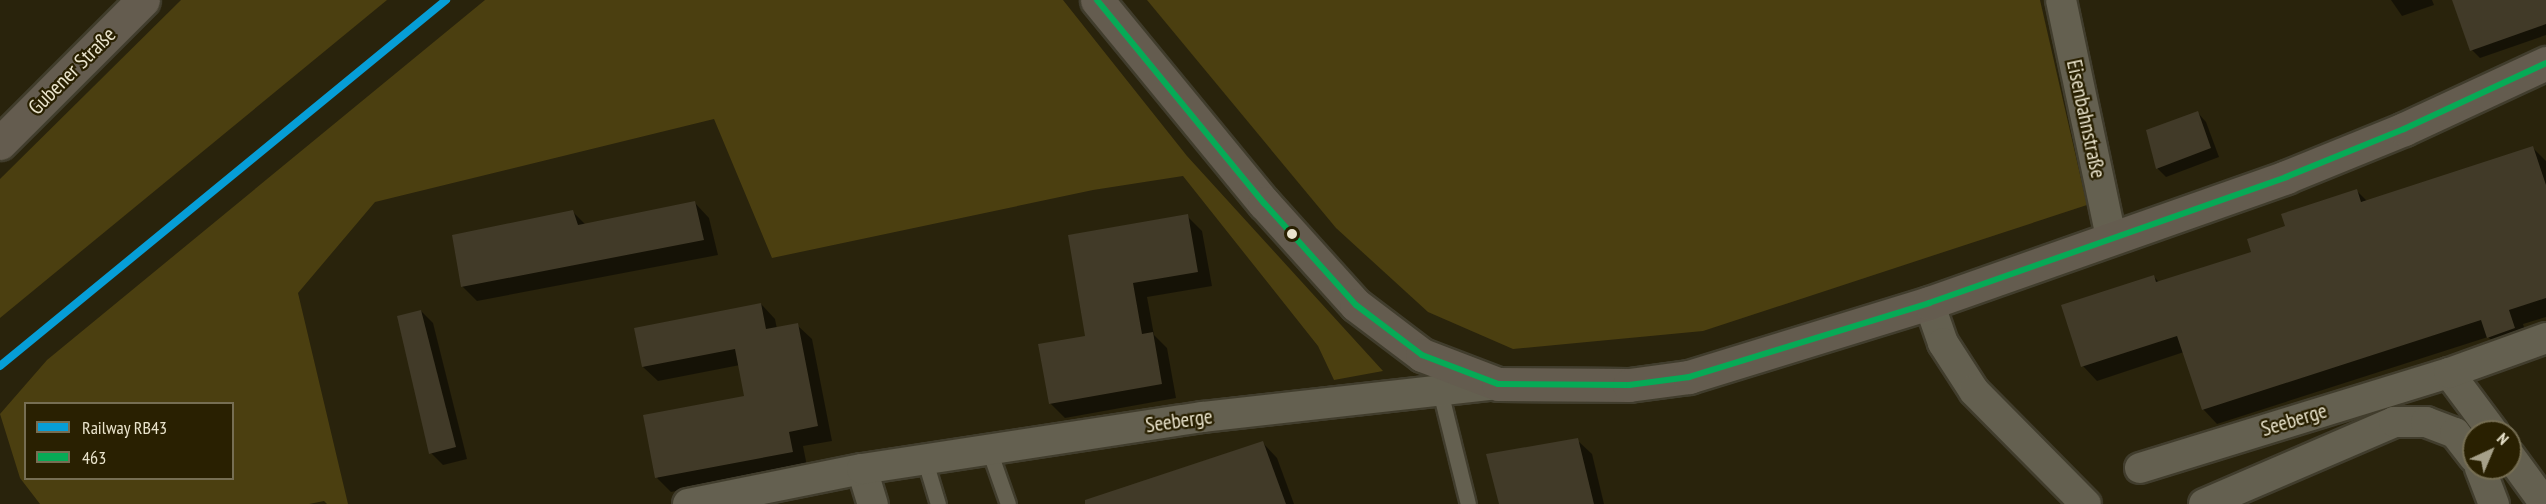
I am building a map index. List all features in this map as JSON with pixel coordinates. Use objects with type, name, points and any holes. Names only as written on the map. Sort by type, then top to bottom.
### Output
[{"type":"main road","name":"Gubener Straße","points":[[0,143],[143,0]]},
{"type":"main road","points":[[1098,0],[1264,203],[1356,305],[1422,355],[1498,384],[1629,385],[1689,377],[1929,303],[2286,177],[2404,129],[2546,63]]},
{"type":"street","name":"Eisenbahnstraße","points":[[2061,0],[2111,237]]},
{"type":"street","points":[[1929,303],[1943,343],[1974,391],[2086,504]]},
{"type":"street","name":"Seeberge","points":[[2140,468],[2449,373],[2546,338]]},
{"type":"street","points":[[2449,373],[2484,420]]},
{"type":"street","name":"Seeberge","points":[[688,504],[862,469],[1203,417],[1498,384]]},
{"type":"street","name":"Seeberge","points":[[2204,504],[2394,422],[2426,422],[2455,433],[2462,442]]},
{"type":"street","points":[[862,469],[873,504]]},
{"type":"street","points":[[2522,472],[2545,504]]},
{"type":"street","points":[[2485,480],[2494,504]]},
{"type":"lane","points":[[1440,391],[1468,504]]},
{"type":"lane","points":[[989,450],[1008,504]]},
{"type":"lane","points":[[925,460],[938,504]]},
{"type":"shaded area","points":[[181,0],[387,0],[0,318],[0,179]]},
{"type":"shaded area","points":[[485,0],[1063,0],[1187,156],[1383,371],[1334,380],[1318,346],[1183,176],[1093,190],[772,258],[714,119],[375,202],[298,293],[348,504],[40,504],[20,478],[0,414],[47,360]]},
{"type":"shaded area","points":[[1147,0],[2040,0],[2087,205],[1703,331],[1513,349],[1428,312],[1336,228]]},
{"type":"building","points":[[2452,0],[2546,0],[2546,24],[2470,51]]},
{"type":"building","points":[[2198,111],[2211,148],[2156,169],[2146,130]]},
{"type":"building","points":[[2533,146],[2546,185],[2546,298],[2509,310],[2515,328],[2487,338],[2481,320],[2202,410],[2177,336],[2081,367],[2061,305],[2154,275],[2156,282],[2251,252],[2247,239],[2285,226],[2281,214],[2357,189],[2361,202]]},
{"type":"building","points":[[695,201],[704,240],[461,287],[452,235],[573,210],[578,225]]},
{"type":"building","points":[[1188,214],[1198,272],[1133,283],[1142,334],[1153,332],[1162,384],[1049,404],[1038,344],[1085,336],[1068,235]]},
{"type":"building","points":[[761,303],[766,329],[798,323],[818,426],[789,432],[793,452],[655,478],[643,415],[744,396],[735,349],[642,367],[634,328]]},
{"type":"building","points":[[421,310],[456,447],[429,454],[397,316]]},
{"type":"building","points":[[1578,438],[1594,504],[1499,504],[1486,454]]},
{"type":"building","points":[[1263,441],[1286,504],[1085,504],[1085,500]]},
{"type":"rail line","name":"RB43","points":[[0,366],[446,0]]},
{"type":"transit line","name":"463","points":[[1097,0],[1264,203],[1356,305],[1422,355],[1498,384],[1629,385],[1689,377],[1929,303],[2286,177],[2404,129],[2546,63]]}]
